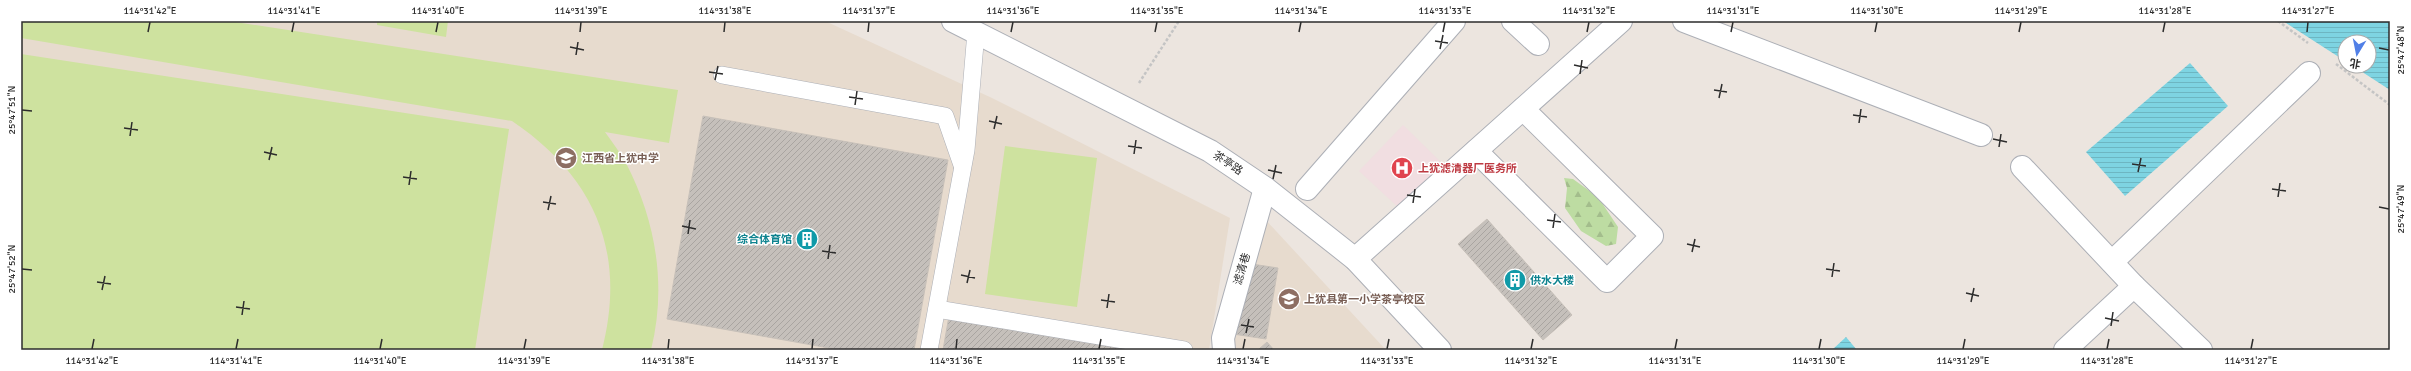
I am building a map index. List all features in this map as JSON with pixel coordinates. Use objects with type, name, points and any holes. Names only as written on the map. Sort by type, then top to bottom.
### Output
[{"type":"street","name":"茶亭路","points":[[953,21],[977,26],[1210,151],[1265,188],[1355,259],[1440,350]]},
{"type":"street","points":[[1308,189],[1454,21]]},
{"type":"street","points":[[1513,21],[1538,44]]},
{"type":"street","points":[[1355,259],[1621,21]]},
{"type":"street","points":[[1684,21],[1981,135]]},
{"type":"street","points":[[2112,262],[2309,73]]},
{"type":"street","points":[[1476,151],[1607,280],[1652,236],[1523,109]]},
{"type":"street","points":[[2022,166],[2134,286],[2201,350]]},
{"type":"street","name":"滤清巷","points":[[1224,350],[1223,338],[1265,188]]},
{"type":"street","points":[[2065,350],[2134,286]]},
{"type":"lane","points":[[929,350],[966,150],[977,26]]},
{"type":"lane","points":[[722,75],[945,116],[963,167]]},
{"type":"lane","points":[[937,309],[1184,350]]},
{"type":"path","points":[[1136,88],[1179,21]]},
{"type":"shaded area","name":"江西省上犹中学","points":[[21,21],[825,21],[992,98],[1230,218],[1209,350],[21,350]]},
{"type":"shaded area","name":"上犹滤清器厂医务所","points":[[1403,125],[1444,165],[1401,210],[1359,171]]},
{"type":"shaded area","name":"上犹县第一小学茶亭校区","points":[[1264,218],[1386,350],[1232,350],[1233,334]]},
{"type":"green space","points":[[21,21],[229,21],[678,90],[669,143],[605,132],[619,151],[636,185],[645,208],[656,254],[658,302],[656,326],[651,350],[602,350],[609,314],[610,281],[606,249],[598,220],[584,192],[565,167],[541,143],[512,121],[21,38]]},
{"type":"green space","points":[[377,21],[448,21],[446,37],[377,25]]},
{"type":"green space","points":[[21,54],[509,129],[475,350],[21,350]]},
{"type":"green space","points":[[1005,146],[1097,158],[1077,307],[985,294]]},
{"type":"green space","points":[[1564,178],[1573,179],[1598,197],[1618,227],[1616,244],[1606,246],[1581,231],[1565,208],[1567,188]]},
{"type":"water","points":[[2283,21],[2390,21],[2390,90],[2365,74],[2377,74],[2377,34],[2337,34],[2337,56]]},
{"type":"water","points":[[2190,63],[2228,106],[2125,196],[2086,152]]},
{"type":"water","points":[[1846,337],[1857,350],[1832,350]]},
{"type":"building","name":"综合体育馆","points":[[703,116],[948,160],[914,350],[840,350],[667,319]]},
{"type":"building","name":"供水大楼","points":[[1487,219],[1572,315],[1543,340],[1458,244]]},
{"type":"building","points":[[1245,263],[1278,268],[1266,339],[1233,334]]},
{"type":"building","points":[[949,316],[1144,350],[943,350]]},
{"type":"building","points":[[1267,342],[1274,350],[1258,350]]},
{"type":"place","name":"江西省上犹中学","points":[[566,158]]},
{"type":"place","name":"上犹滤清器厂医务所","points":[[1402,168]]},
{"type":"place","name":"综合体育馆","points":[[807,239]]},
{"type":"place","name":"供水大楼","points":[[1515,280]]},
{"type":"place","name":"上犹县第一小学茶亭校区","points":[[1289,299]]}]
